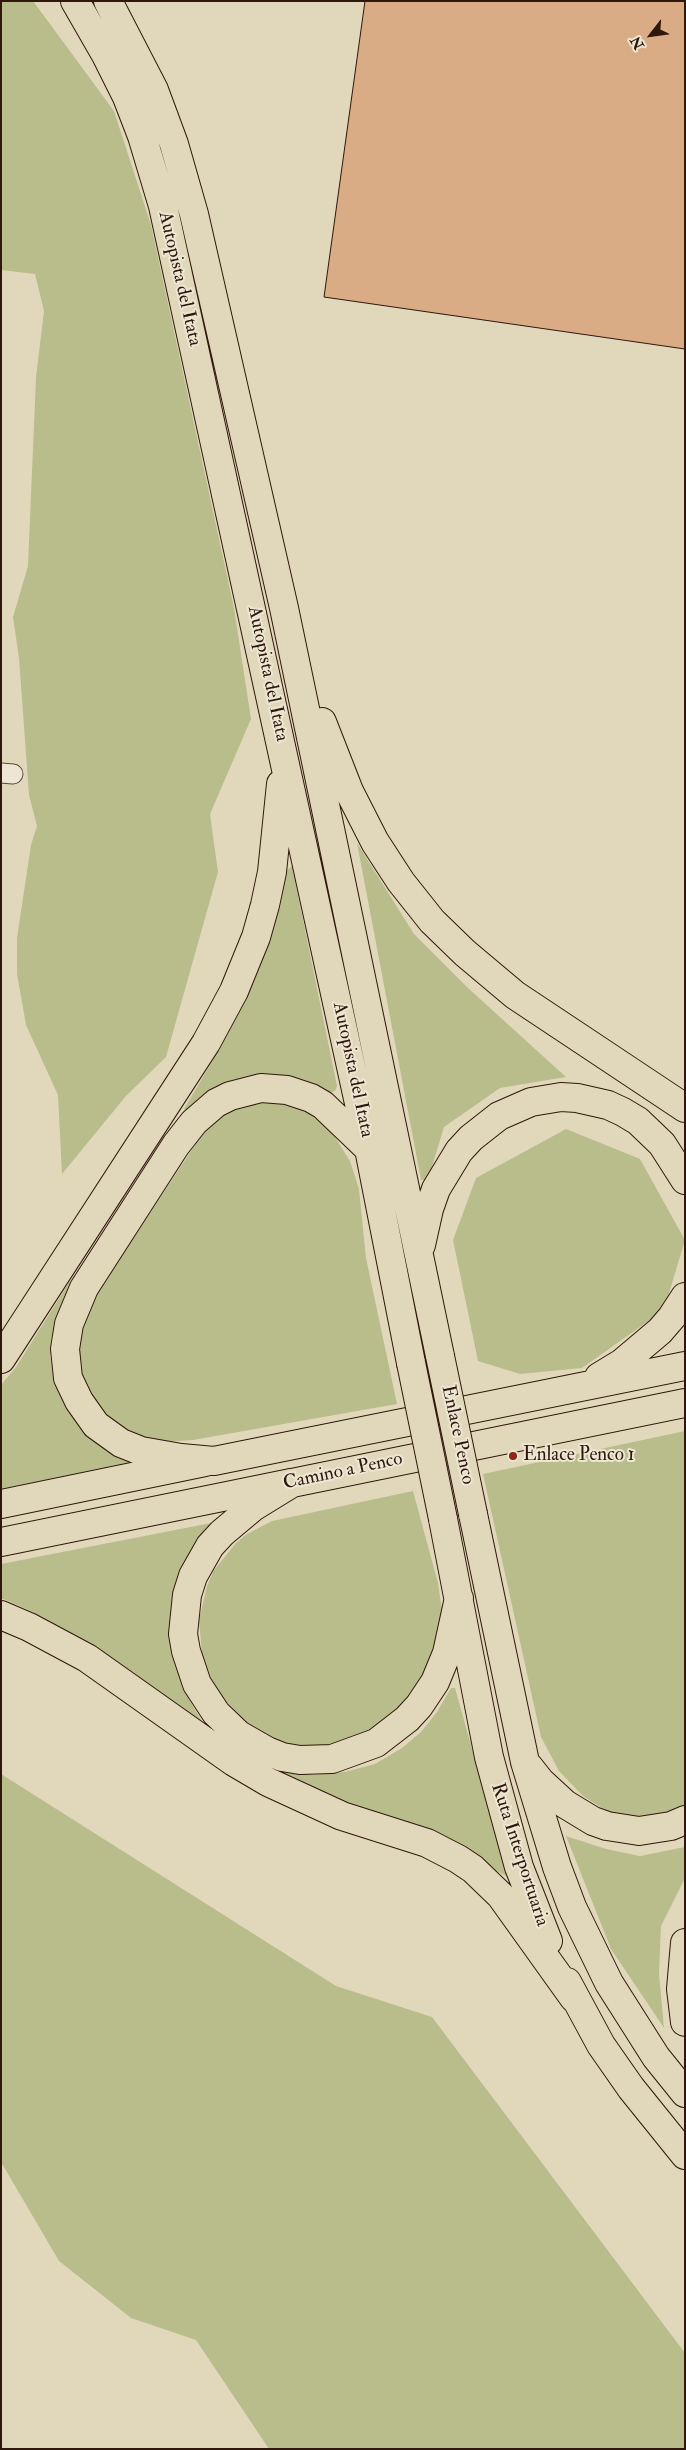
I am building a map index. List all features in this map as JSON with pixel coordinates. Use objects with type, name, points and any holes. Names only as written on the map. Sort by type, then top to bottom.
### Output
[{"type":"main road","name":"Autopista del Itata","points":[[75,1],[106,55],[126,97],[142,136],[163,206],[369,1149],[411,1362]]},
{"type":"main road","name":"Autopista del Itata","points":[[108,1],[154,90],[183,173],[284,608],[440,1356]]},
{"type":"main road","points":[[284,608],[329,742],[349,790],[389,864],[417,904],[465,953],[515,995],[685,1108]]},
{"type":"main road","points":[[1,1359],[206,1043],[234,991],[256,937],[272,872],[281,788],[281,740]]},
{"type":"main road","points":[[214,1461],[141,1451],[108,1435],[91,1418],[73,1390],[65,1363],[66,1334],[78,1298],[184,1133],[205,1112],[230,1096],[261,1088],[274,1088],[299,1093],[323,1105],[369,1149]]},
{"type":"main road","points":[[420,1256],[428,1209],[436,1189],[459,1151],[471,1138],[499,1116],[531,1102],[554,1098],[577,1098],[608,1105],[624,1112],[644,1126],[662,1144],[685,1180]]},
{"type":"main road","points":[[579,1387],[608,1372],[642,1348],[672,1318],[685,1297]]},
{"type":"main road","name":"Enlace Penco","points":[[440,1356],[473,1514]]},
{"type":"main road","name":"Enlace Penco","points":[[411,1362],[443,1519]]},
{"type":"main road","name":"Camino a Penco","points":[[1,1504],[685,1366]]},
{"type":"main road","name":"Camino a Penco","points":[[1,1542],[685,1403]]},
{"type":"main road","points":[[292,1483],[253,1507],[222,1533],[200,1560],[186,1595],[183,1634],[190,1668],[206,1699],[221,1719],[239,1735],[267,1751],[300,1760],[332,1759],[376,1743],[407,1720],[430,1691],[447,1653],[459,1598]]},
{"type":"main road","name":"Ruta Interportuaria","points":[[473,1514],[525,1762],[557,1867],[590,1946],[631,2020],[685,2094]]},
{"type":"main road","name":"Ruta Interportuaria","points":[[443,1519],[479,1712],[501,1807],[535,1910],[574,1998],[631,2088],[685,2155]]},
{"type":"main road","points":[[1,1615],[29,1627],[87,1658],[234,1762],[268,1782],[342,1816],[427,1843],[473,1869],[501,1896],[574,1998]]},
{"type":"main road","points":[[525,1762],[540,1781],[565,1804],[593,1821],[608,1826],[638,1831],[671,1826],[685,1820]]},
{"type":"main road","points":[[685,1943],[681,1989],[685,2022]]},
{"type":"green space","points":[[1,1],[33,1],[114,111],[151,225],[234,608],[251,719],[210,814],[218,872],[166,1057],[126,1096],[62,1174],[58,1095],[26,1025],[17,974],[17,938],[31,845],[37,826],[29,795],[19,658],[13,617],[28,566],[36,377],[44,311],[35,274],[1,270]]},
{"type":"green space","points":[[357,843],[414,934],[468,988],[566,1077],[500,1088],[444,1127],[428,1180],[421,1180]]},
{"type":"green space","points":[[292,866],[337,1086],[335,1091],[326,1094],[312,1085],[188,1112],[184,1109],[219,1050],[250,988],[263,954],[284,873]]},
{"type":"green space","points":[[258,1101],[283,1102],[312,1113],[333,1134],[350,1161],[359,1189],[366,1258],[397,1404],[193,1440],[162,1442],[131,1434],[104,1418],[74,1362],[85,1311],[203,1133],[226,1113]]},
{"type":"green space","points":[[566,1129],[640,1159],[685,1240],[664,1310],[582,1368],[520,1374],[478,1361],[453,1240],[476,1178]]},
{"type":"green space","points":[[70,1281],[74,1285],[60,1310],[51,1340],[50,1356],[55,1384],[68,1411],[87,1436],[101,1446],[136,1462],[1,1489],[1,1385],[16,1367]]},
{"type":"green space","points":[[685,1431],[685,1807],[665,1815],[636,1818],[610,1813],[583,1796],[559,1771],[541,1737],[483,1474]]},
{"type":"green space","points":[[413,1491],[438,1583],[442,1610],[441,1630],[430,1668],[408,1702],[378,1727],[342,1743],[323,1747],[304,1748],[287,1744],[256,1730],[244,1721],[214,1686],[202,1654],[199,1620],[207,1586],[214,1570],[236,1543],[247,1534],[272,1521]]},
{"type":"green space","points":[[211,1523],[185,1564],[173,1600],[171,1618],[173,1653],[177,1669],[190,1701],[204,1725],[72,1635],[33,1612],[1,1598],[1,1564]]},
{"type":"green space","points":[[451,1688],[455,1688],[508,1877],[429,1835],[345,1809],[265,1766],[312,1775],[345,1772],[375,1764],[402,1748],[421,1732],[437,1712]]},
{"type":"green space","points":[[1,1774],[336,1986],[432,2017],[685,2353],[685,2449],[269,2449],[196,2340],[131,2318],[59,2261],[1,2162]]},
{"type":"green space","points":[[566,1836],[606,1849],[640,1856],[685,1847],[685,1878],[661,1926],[659,1974],[664,2028],[611,1949]]},
{"type":"building","points":[[365,1],[685,1],[685,349],[324,297]]},
{"type":"place","name":"Enlace Penco 1","points":[[513,1456]]}]
